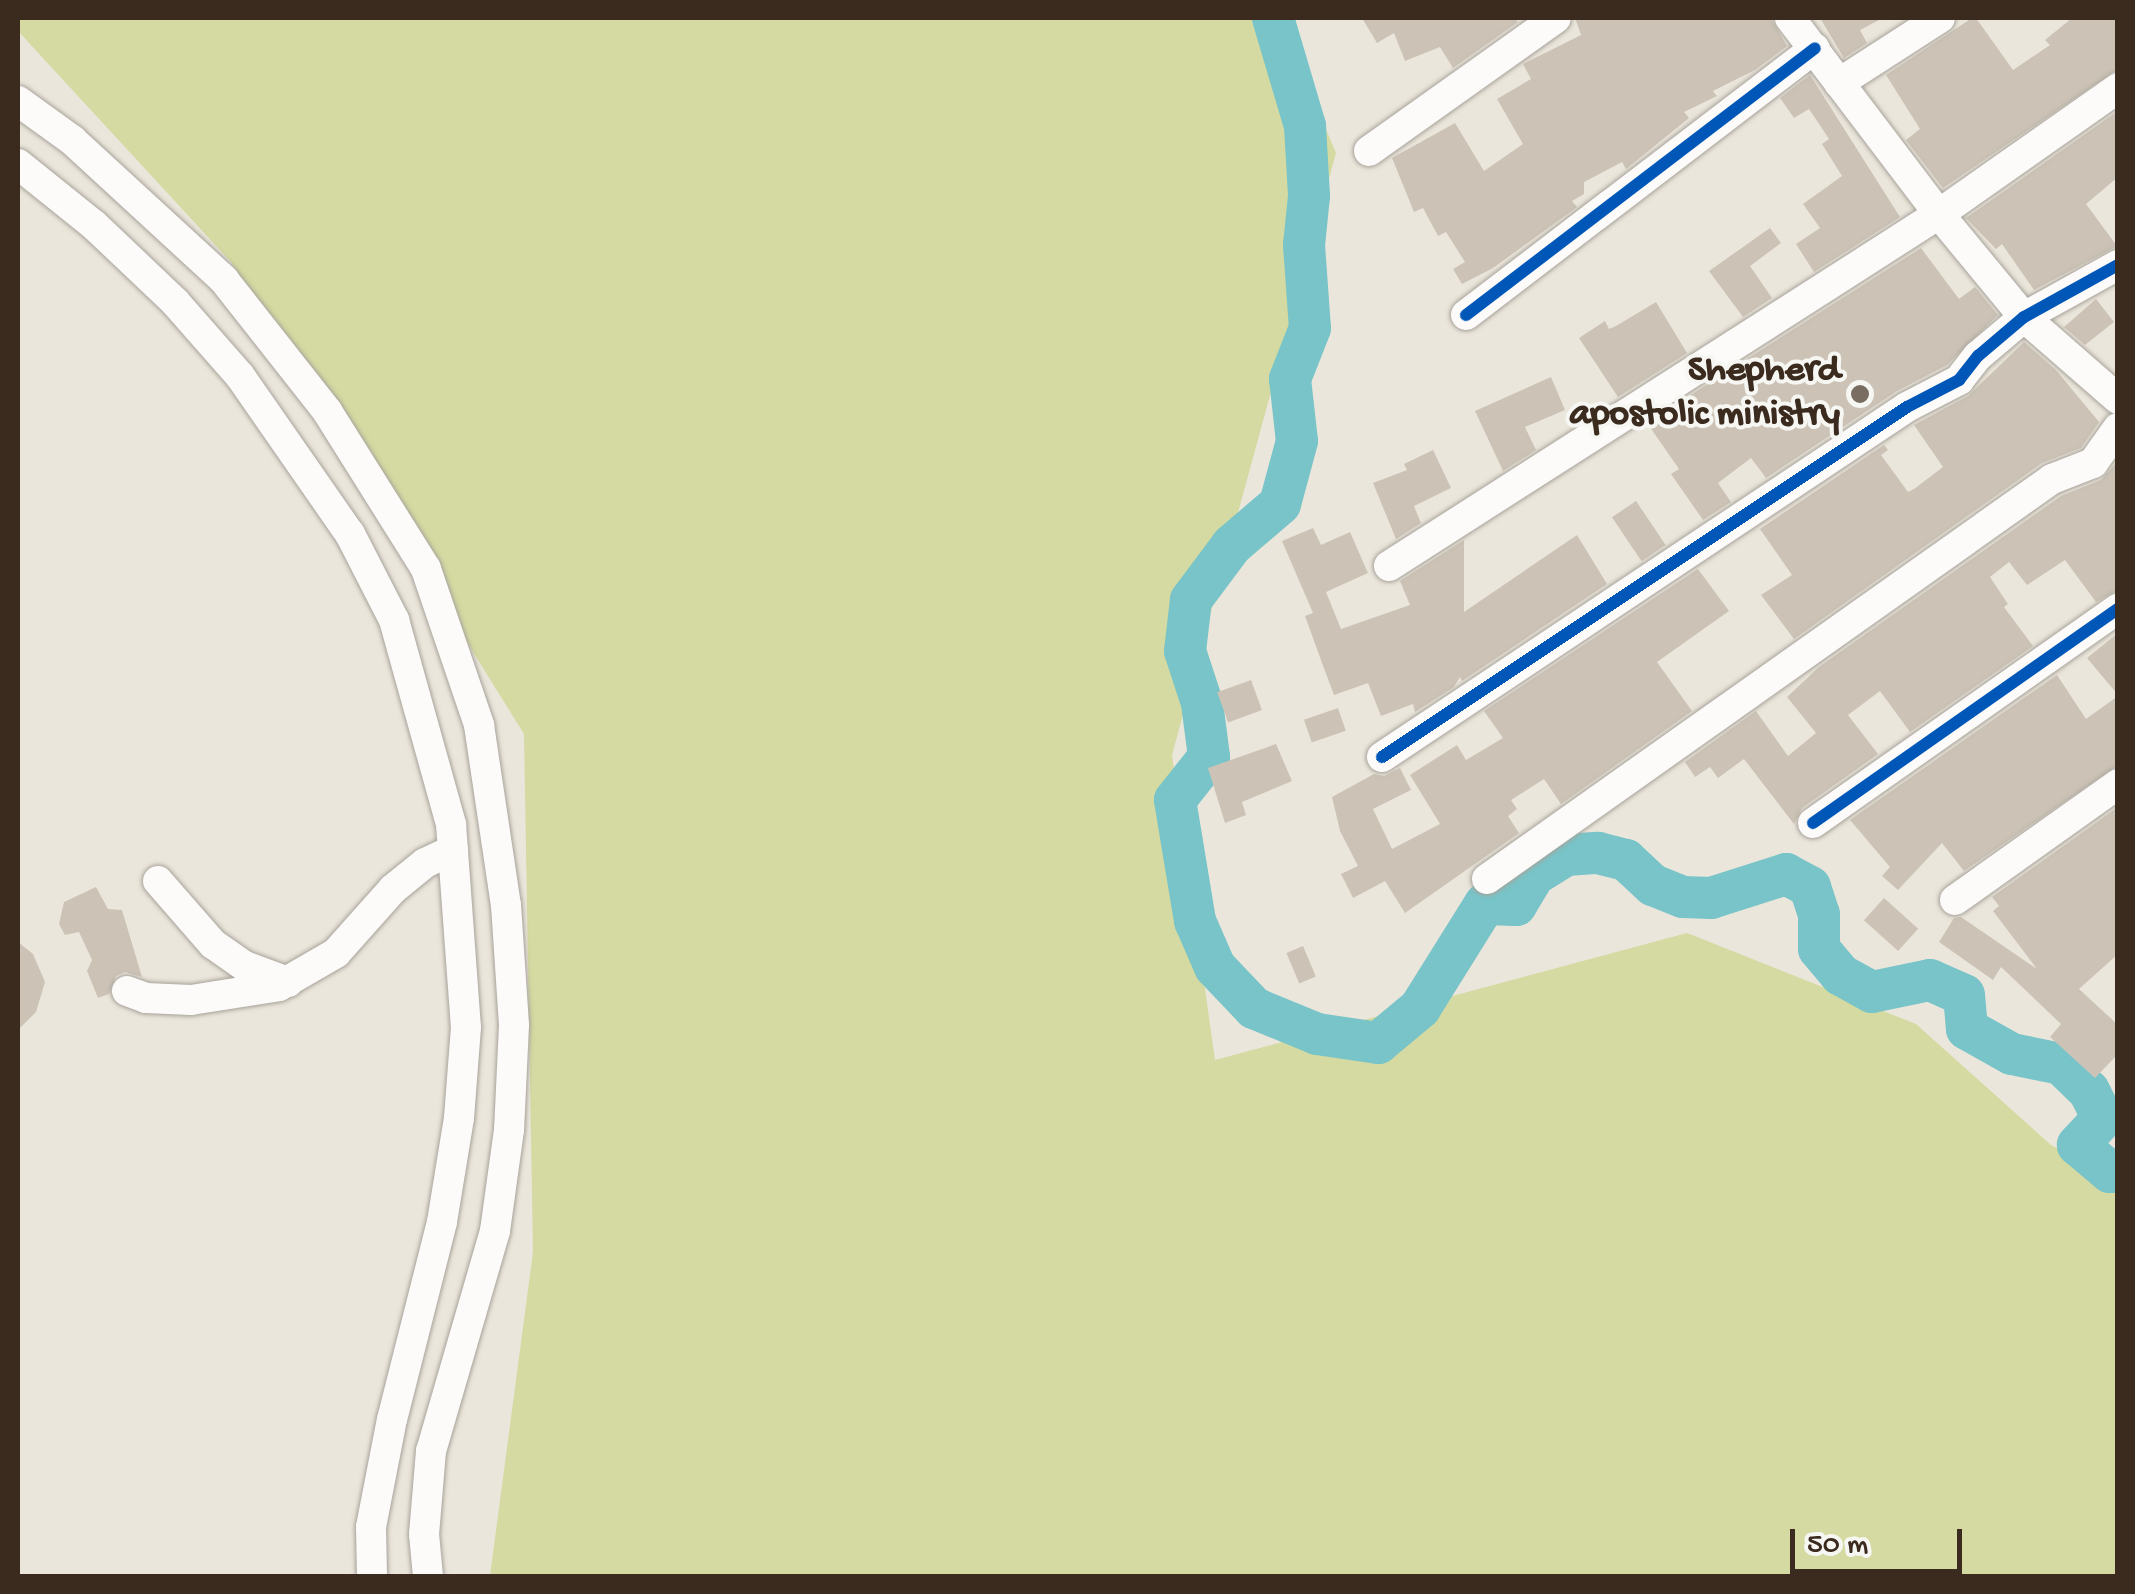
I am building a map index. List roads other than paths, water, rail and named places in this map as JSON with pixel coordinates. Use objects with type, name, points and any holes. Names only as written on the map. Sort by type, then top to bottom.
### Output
[{"type":"street","points":[[1369,151],[1556,18]]},
{"type":"street","points":[[1790,18],[1939,214],[2024,317],[2118,398]]},
{"type":"street","points":[[1839,84],[1940,18]]},
{"type":"street","points":[[1466,315],[1815,48]]},
{"type":"street","points":[[1389,566],[1939,214],[2118,88]]},
{"type":"street","points":[[18,100],[72,140],[224,280],[328,411],[426,568],[479,725],[506,905],[514,1026],[509,1130],[494,1231],[431,1451],[424,1534],[428,1576]]},
{"type":"street","points":[[18,164],[94,225],[175,302],[240,376],[350,534],[394,620],[451,824],[466,1027],[458,1118],[442,1222],[392,1419],[370,1527],[372,1576]]},
{"type":"street","points":[[1382,757],[1907,406],[1959,380],[1978,356],[2024,317],[2118,265]]},
{"type":"street","points":[[1487,879],[2052,478],[2093,463],[2118,428]]},
{"type":"street","points":[[1813,823],[2118,610]]},
{"type":"street","points":[[1955,900],[2118,784]]},
{"type":"street","points":[[127,991],[146,998],[205,999],[288,982],[336,953],[393,889],[425,863],[453,850]]},
{"type":"street","points":[[158,880],[213,944],[244,966],[288,982]]},
{"type":"waterway","points":[[1273,18],[1305,126],[1309,196],[1304,245],[1310,328],[1290,379],[1297,441],[1280,504],[1232,545],[1191,600],[1185,651],[1202,703],[1209,757],[1175,800],[1195,921],[1215,967],[1254,1008],[1317,1034],[1378,1043],[1420,1008],[1485,904],[1516,905],[1534,875],[1566,855],[1598,853],[1626,860],[1653,885],[1683,897],[1711,898],[1786,874],[1810,887],[1819,914],[1819,949],[1841,975],[1872,992],[1930,980],[1964,995],[1967,1029],[2012,1054],[2061,1064],[2089,1091],[2103,1118],[2078,1145],[2110,1172],[2118,1172]]},
{"type":"place","name":"Shepherd apostolic ministry","points":[[1860,394]]}]
